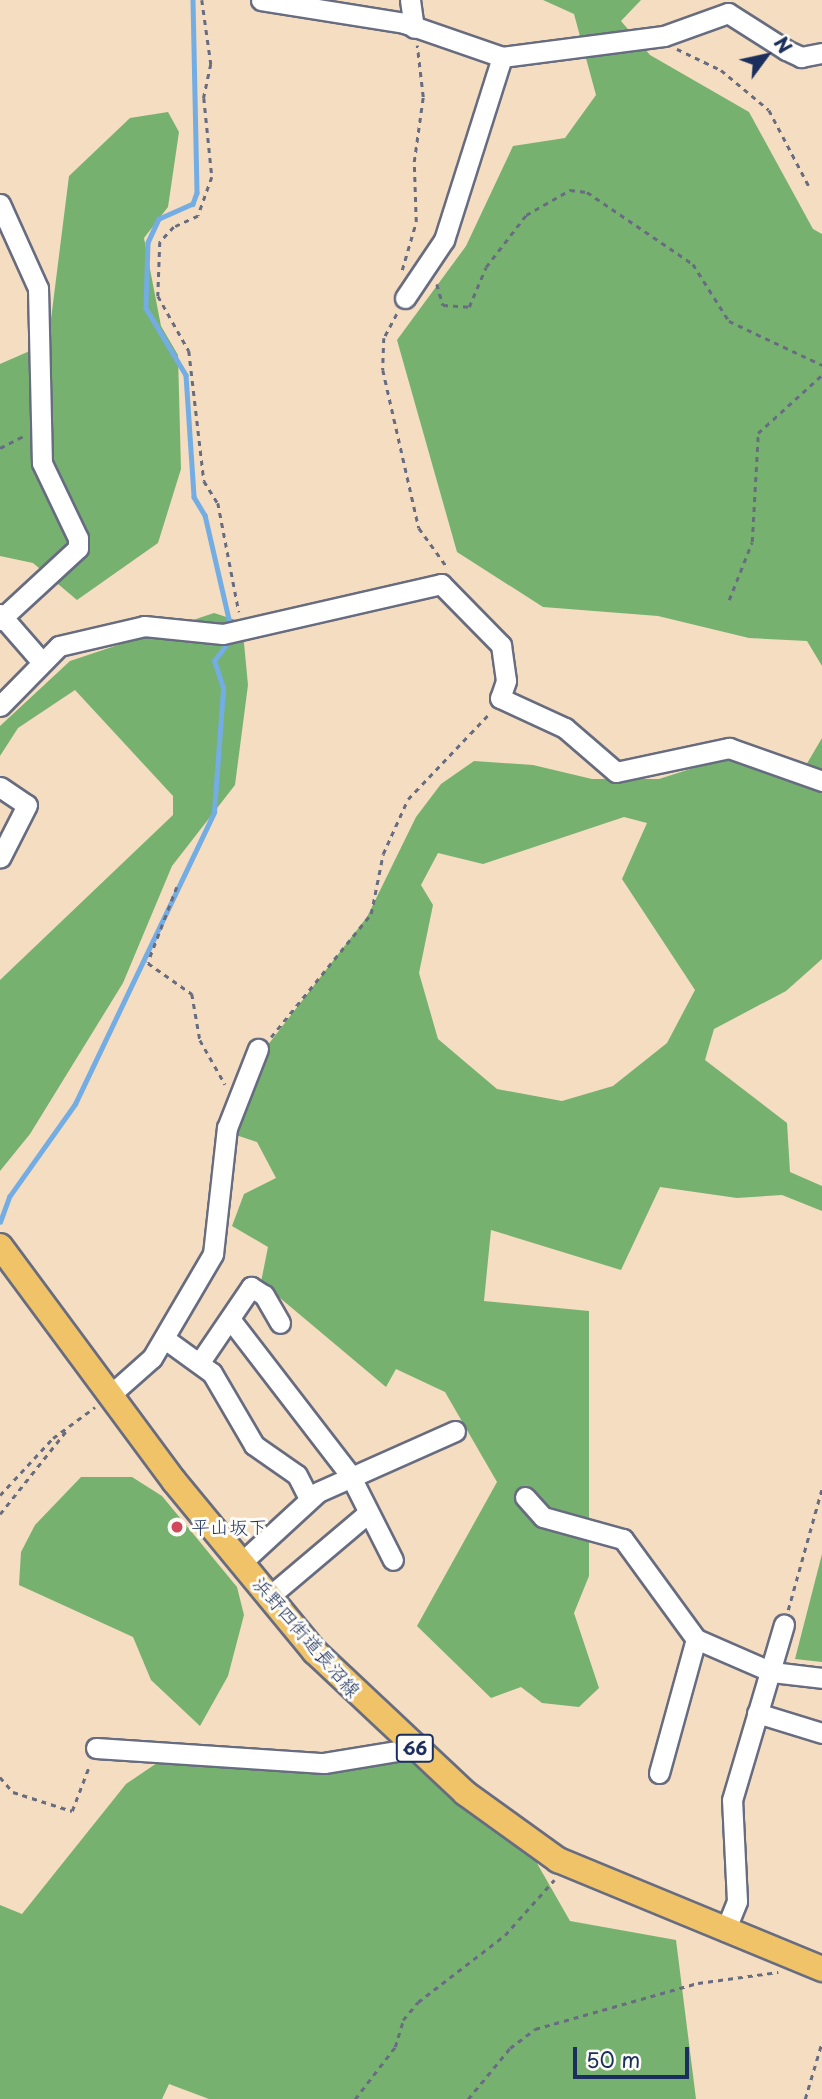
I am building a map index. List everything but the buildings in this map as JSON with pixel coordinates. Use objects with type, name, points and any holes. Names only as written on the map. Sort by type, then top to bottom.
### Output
[{"type":"main road","name":"浜野四街道長沼線","points":[[0,1246],[109,1396],[315,1652],[497,1821],[558,1860],[815,1967]]},
{"type":"street","points":[[261,0],[414,28],[502,57],[652,37],[728,13],[786,50],[802,57],[822,53]]},
{"type":"street","points":[[410,0],[414,28]]},
{"type":"street","points":[[405,298],[435,262],[502,57]]},
{"type":"street","points":[[0,204],[38,288],[44,358],[39,426],[42,463],[78,548],[1,617],[41,661]]},
{"type":"street","points":[[0,706],[41,661],[59,646],[144,626],[202,636],[242,630],[441,584],[452,588],[501,645],[506,681],[500,698],[565,728],[616,772],[729,748],[822,781]]},
{"type":"street","points":[[0,787],[27,805],[0,856]]},
{"type":"street","points":[[109,1396],[165,1339],[213,1254],[227,1128],[258,1049]]},
{"type":"street","points":[[200,1362],[251,1287],[264,1295],[280,1322]]},
{"type":"street","points":[[230,1319],[350,1475],[393,1560]]},
{"type":"street","points":[[165,1339],[200,1362],[254,1445],[297,1475],[309,1499]]},
{"type":"street","points":[[242,1562],[309,1499],[350,1475],[455,1432]]},
{"type":"street","points":[[525,1497],[543,1517],[623,1539],[696,1639],[772,1672],[822,1678]]},
{"type":"street","points":[[271,1595],[368,1513]]},
{"type":"street","points":[[725,1931],[737,1901],[732,1800],[784,1625]]},
{"type":"street","points":[[659,1773],[696,1639]]},
{"type":"street","points":[[757,1713],[822,1733]]},
{"type":"street","points":[[96,1748],[324,1763],[416,1748]]},
{"type":"path","points":[[202,0],[211,64],[204,98],[212,177],[198,216],[174,227],[160,242],[158,296],[191,358],[204,481],[218,503],[242,630]]},
{"type":"path","points":[[400,277],[416,222],[414,162],[423,97],[414,28]]},
{"type":"path","points":[[652,37],[721,70],[769,110],[810,188]]},
{"type":"path","points":[[435,262],[437,298],[461,310],[526,215],[569,190],[587,192],[693,264],[729,321],[822,365]]},
{"type":"path","points":[[405,298],[384,338],[383,370],[419,528],[453,575],[452,588]]},
{"type":"path","points":[[729,600],[752,542],[758,433],[822,375]]},
{"type":"path","points":[[0,448],[39,426]]},
{"type":"path","points":[[258,1049],[371,914],[383,854],[408,799],[500,698]]},
{"type":"path","points":[[177,887],[148,963],[192,994],[200,1040],[224,1089]]},
{"type":"path","points":[[0,1495],[67,1429],[109,1396]]},
{"type":"path","points":[[0,1514],[67,1429]]},
{"type":"path","points":[[784,1625],[822,1488]]},
{"type":"path","points":[[0,1777],[13,1792],[72,1811],[96,1748]]},
{"type":"path","points":[[355,2099],[395,2047],[411,2011],[505,1935],[553,1884],[558,1860]]},
{"type":"path","points":[[468,2099],[510,2048],[535,2029],[698,1983],[815,1967]]},
{"type":"path","points":[[806,2099],[822,2042]]},
{"type":"green space","points":[[543,0],[641,0],[621,21],[650,55],[749,112],[813,229],[822,234],[822,666],[807,641],[749,638],[658,616],[543,607],[457,552],[397,340],[466,246],[513,146],[565,138],[596,95],[574,14]]},
{"type":"green space","points":[[168,112],[179,132],[168,207],[144,238],[161,326],[178,355],[181,469],[158,543],[77,600],[33,563],[0,556],[0,364],[48,343],[69,176],[130,118]]},
{"type":"green space","points":[[214,613],[242,622],[248,685],[235,785],[172,866],[123,983],[30,1134],[0,1171],[0,980],[173,815],[173,796],[75,690],[18,728],[0,756],[0,726],[70,661]]},
{"type":"green space","points":[[822,738],[822,959],[786,991],[714,1029],[705,1060],[787,1123],[790,1172],[822,1186],[822,1211],[782,1195],[737,1198],[660,1187],[621,1270],[491,1230],[484,1301],[589,1311],[589,1576],[574,1613],[599,1688],[579,1707],[542,1703],[521,1687],[491,1698],[417,1626],[497,1482],[445,1392],[396,1369],[386,1387],[261,1282],[268,1247],[232,1226],[244,1194],[276,1178],[257,1142],[236,1135],[250,1068],[367,917],[416,817],[441,784],[474,761],[533,765],[592,779],[659,779],[728,757],[802,772]],"holes":[[[624,817],[647,823],[622,879],[695,990],[667,1043],[613,1086],[562,1101],[497,1089],[438,1039],[419,973],[433,905],[421,885],[438,853],[483,864]]]},
{"type":"green space","points":[[81,1477],[132,1477],[162,1496],[237,1587],[244,1615],[228,1676],[200,1726],[151,1680],[133,1637],[19,1585],[21,1552],[35,1525]]},
{"type":"green space","points":[[822,1554],[822,1662],[795,1659]]},
{"type":"green space","points":[[413,1758],[530,1851],[570,1921],[676,1940],[696,2099],[209,2099],[169,2084],[162,2099],[0,2099],[0,1905],[22,1914],[126,1784],[157,1763],[314,1766]]},
{"type":"waterway","points":[[193,0],[197,193],[193,204],[159,219],[148,243],[146,308],[186,375],[194,497],[205,515],[231,628]]},
{"type":"waterway","points":[[0,1222],[9,1197],[75,1104],[214,812],[223,688],[214,661],[233,636]]},
{"type":"place","name":"平山坂下","points":[[177,1527]]}]
